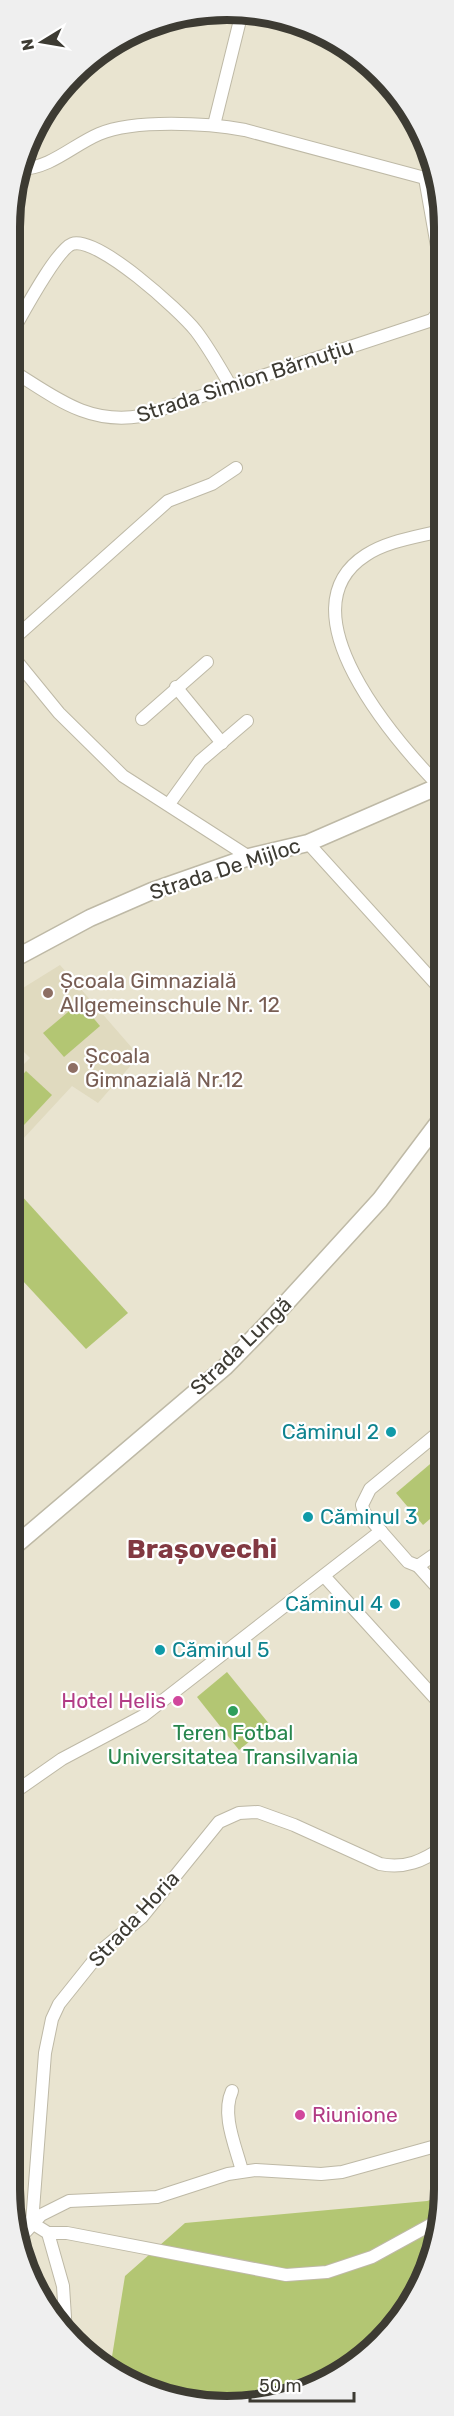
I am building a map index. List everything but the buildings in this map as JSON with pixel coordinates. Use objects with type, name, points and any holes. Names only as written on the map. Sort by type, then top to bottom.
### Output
[{"type":"main road","name":"Strada De Mijloc","points":[[20,956],[120,904],[196,874],[249,857],[308,843],[434,788]]},
{"type":"main road","name":"Strada Lungă","points":[[20,1541],[225,1367],[380,1200],[434,1128]]},
{"type":"street","points":[[214,125],[240,20]]},
{"type":"street","points":[[29,168],[44,165],[110,130],[136,126],[214,125],[245,130],[428,179]]},
{"type":"street","points":[[20,319],[58,256],[72,244],[82,243],[91,246],[122,266],[168,304],[194,329],[230,385]]},
{"type":"street","name":"Strada Simion Bărnuțiu","points":[[20,375],[78,410],[111,418],[141,416],[434,318]]},
{"type":"street","points":[[20,633],[168,501],[212,484],[236,468]]},
{"type":"street","points":[[434,533],[383,546],[364,556],[345,577],[338,593],[335,611],[337,632],[344,654],[375,711],[434,776]]},
{"type":"street","points":[[142,719],[207,662]]},
{"type":"street","points":[[20,665],[59,713],[101,756],[141,788],[249,857]]},
{"type":"street","points":[[176,687],[222,742]]},
{"type":"street","points":[[169,804],[200,761],[247,721]]},
{"type":"street","points":[[308,843],[434,982]]},
{"type":"street","points":[[434,1436],[370,1490],[362,1504],[364,1512],[408,1562],[418,1566],[434,1584]]},
{"type":"street","points":[[20,1788],[62,1759],[142,1716],[381,1531]]},
{"type":"street","points":[[418,1566],[434,1556]]},
{"type":"street","points":[[324,1576],[434,1697]]},
{"type":"street","name":"Strada Horia","points":[[32,2223],[45,2053],[52,2019],[59,2004],[103,1949],[142,1917],[219,1822],[239,1813],[258,1812],[392,1867],[415,1863],[434,1852]]},
{"type":"street","points":[[232,2091],[228,2099],[228,2116],[242,2171]]},
{"type":"street","points":[[24,2233],[47,2210],[69,2201],[157,2197],[242,2171],[321,2174],[342,2172],[434,2146]]},
{"type":"street","points":[[22,2222],[32,2223],[48,2233],[67,2233],[286,2275],[327,2272],[372,2257],[432,2224]]},
{"type":"street","points":[[48,2233],[63,2286],[65,2319]]},
{"type":"shaded area","name":"Școala Gimnazială Nr.12","points":[[60,965],[139,1056],[98,1103],[72,1086],[20,1142],[20,1068],[30,1058],[20,1048],[20,990]]},
{"type":"green space","points":[[80,1002],[100,1026],[64,1057],[43,1033]]},
{"type":"green space","points":[[26,1071],[52,1095],[20,1129],[20,1078]]},
{"type":"green space","points":[[20,1194],[128,1313],[86,1349],[20,1278]]},
{"type":"green space","points":[[434,1461],[434,1516],[423,1525],[396,1493]]},
{"type":"green space","name":"Teren Fotbal Universitatea Transilvania","points":[[227,1672],[270,1725],[239,1750],[197,1697]]},
{"type":"green space","points":[[434,2199],[431,2229],[419,2268],[407,2293],[383,2326],[364,2345],[331,2369],[281,2389],[254,2395],[213,2396],[173,2389],[148,2381],[111,2361],[125,2276],[185,2223]]},
{"type":"place","name":"Școala Gimnazială Allgemeinschule Nr. 12","points":[[48,993]]},
{"type":"place","name":"Școala Gimnazială Nr.12","points":[[73,1068]]},
{"type":"place","name":"Căminul 2","points":[[391,1432]]},
{"type":"place","name":"Căminul 3","points":[[308,1517]]},
{"type":"place","name":"Căminul 4","points":[[395,1604]]},
{"type":"place","name":"Căminul 5","points":[[160,1650]]},
{"type":"place","name":"Hotel Helis","points":[[178,1701]]},
{"type":"place","name":"Teren Fotbal Universitatea Transilvania","points":[[233,1711]]},
{"type":"place","name":"Riunione","points":[[300,2115]]},
{"type":"district","name":"Brașovechi","points":[[202,1549]]}]
